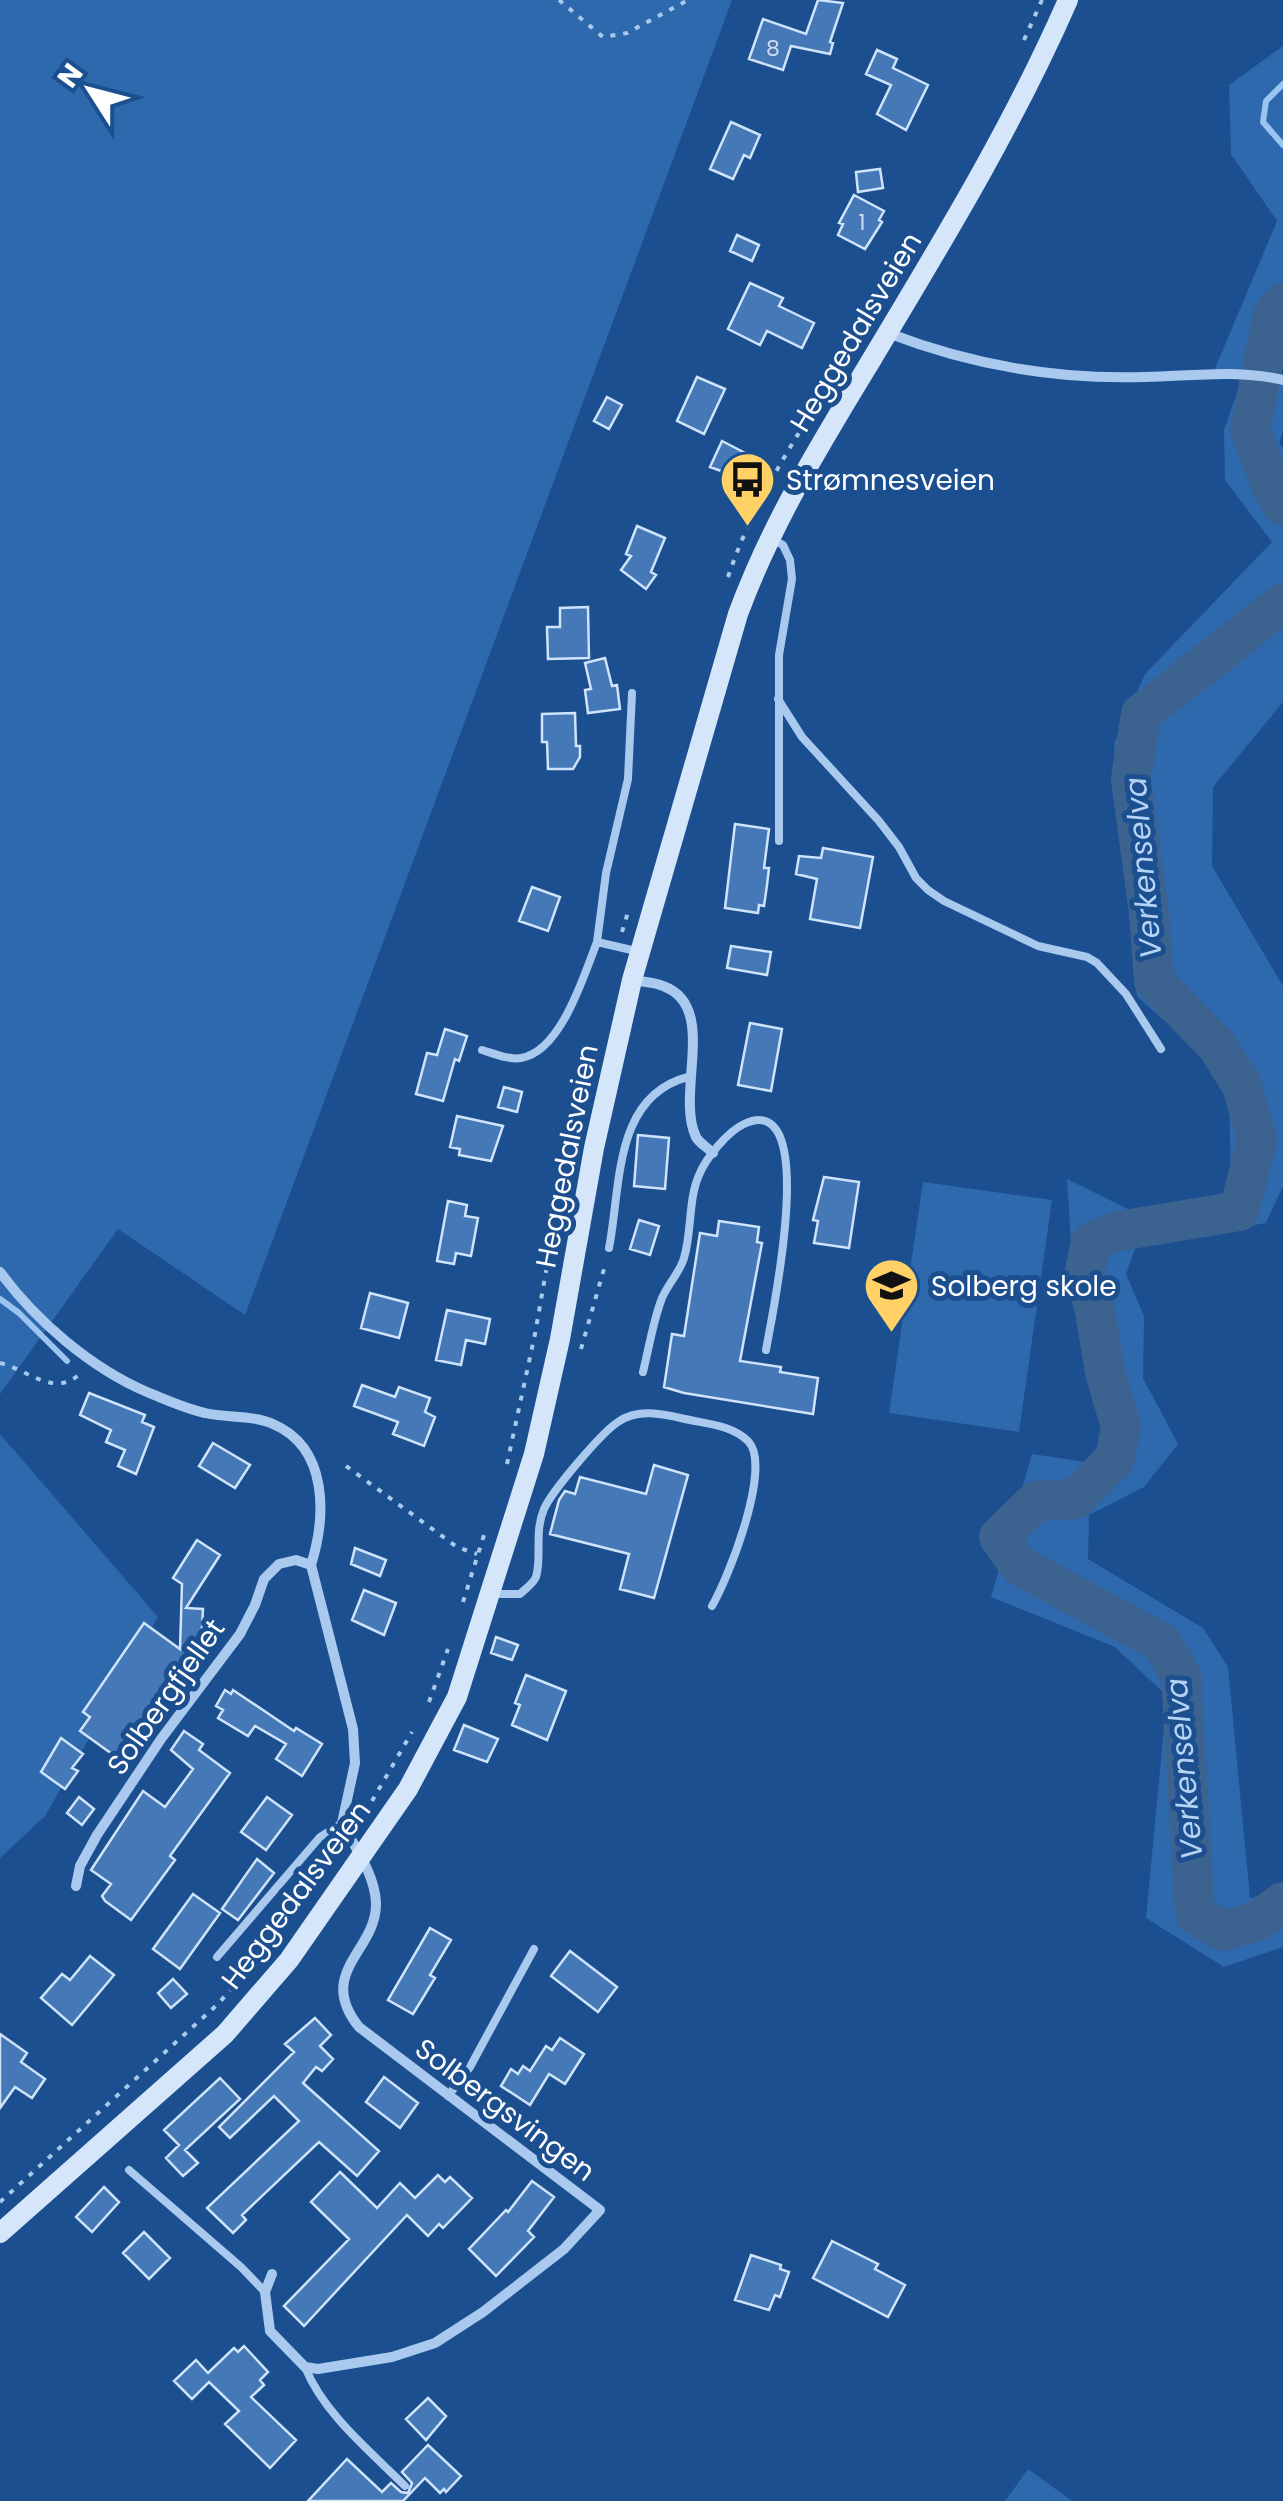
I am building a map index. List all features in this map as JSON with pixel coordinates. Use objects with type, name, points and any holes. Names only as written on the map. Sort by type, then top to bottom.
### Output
[{"type":"main road","name":"Heggedalsveien","points":[[0,2233],[225,2034],[289,1960],[362,1858],[408,1790],[435,1740],[456,1696],[491,1594],[548,1395],[594,1148],[632,980],[738,614],[768,536],[992,158],[1068,0]]},
{"type":"street","points":[[887,333],[950,356],[1055,376],[1247,374],[1283,380]]},
{"type":"street","points":[[632,980],[664,986],[688,1005],[694,1025],[688,1077],[697,1139],[713,1153]]},
{"type":"street","points":[[0,1272],[34,1311],[93,1362],[144,1391],[202,1413],[272,1423],[306,1452],[317,1474],[322,1504],[320,1536],[310,1565],[353,1728],[356,1763],[342,1823],[362,1858]]},
{"type":"street","name":"Solbergfjellet","points":[[76,1886],[80,1866],[108,1819],[161,1739],[240,1634],[264,1580],[278,1564],[296,1560],[310,1565]]},
{"type":"street","name":"Solbergsvingen","points":[[304,2366],[365,2362],[435,2344],[564,2249],[600,2210],[359,2027],[346,2012],[343,1990],[347,1971],[377,1907],[362,1858]]},
{"type":"street","points":[[272,2274],[265,2292],[270,2331],[304,2366]]},
{"type":"lane","points":[[768,536],[783,545],[792,578],[779,655],[780,841]]},
{"type":"lane","points":[[482,1050],[512,1058],[530,1056],[543,1048],[564,1020],[597,942],[606,872],[628,779],[632,693]]},
{"type":"lane","points":[[778,698],[802,737],[878,821],[928,890],[1038,946],[1087,957],[1126,994],[1161,1049]]},
{"type":"lane","points":[[597,942],[641,952]]},
{"type":"lane","points":[[609,1248],[622,1159],[637,1115],[661,1089],[688,1077]]},
{"type":"lane","points":[[643,1372],[662,1298],[684,1261],[698,1176],[738,1126],[753,1120],[770,1124],[780,1133],[785,1147],[787,1222],[766,1350]]},
{"type":"lane","points":[[491,1594],[520,1594],[532,1582],[543,1510],[618,1421],[636,1414],[658,1413],[734,1429],[758,1456],[748,1512],[726,1582],[712,1606]]},
{"type":"lane","points":[[217,1957],[320,1836],[342,1823]]},
{"type":"lane","points":[[448,2096],[470,2066],[534,1949]]},
{"type":"lane","points":[[128,2170],[242,2267],[265,2292]]},
{"type":"lane","points":[[304,2366],[312,2386],[340,2420],[404,2486]]},
{"type":"path","points":[[559,0],[603,37],[627,33],[688,0]]},
{"type":"path","points":[[1022,46],[1042,0]]},
{"type":"path","points":[[728,578],[771,476],[839,370]]},
{"type":"path","points":[[618,946],[629,909]]},
{"type":"path","points":[[503,1477],[535,1334],[564,1170],[595,1039]]},
{"type":"path","points":[[580,1353],[609,1248]]},
{"type":"path","points":[[0,1363],[54,1385],[70,1383],[93,1362]]},
{"type":"path","points":[[346,1466],[457,1546],[477,1554]]},
{"type":"path","points":[[463,1602],[489,1522]]},
{"type":"path","points":[[427,1707],[454,1634]]},
{"type":"path","points":[[370,1805],[418,1723]]},
{"type":"path","points":[[0,2202],[218,2004],[287,1926]]},
{"type":"shaded area","points":[[0,0],[732,0],[245,1315],[118,1229],[0,1394]]},
{"type":"shaded area","points":[[1283,46],[1283,369],[1214,371],[1277,221],[1231,154],[1229,85]]},
{"type":"shaded area","points":[[1243,376],[1283,378],[1283,432],[1279,443],[1283,448],[1283,702],[1213,787],[1212,866],[1283,986],[1283,1186],[1266,1223],[1136,1246],[1126,1274],[1144,1316],[1143,1378],[1178,1444],[1144,1487],[1089,1515],[1088,1559],[1203,1628],[1228,1667],[1250,1898],[1283,1890],[1283,1947],[1224,1967],[1146,1918],[1167,1696],[1115,1647],[991,1597],[1032,1454],[1100,1464],[1127,1423],[1102,1379],[1074,1291],[1067,1179],[1144,1217],[1231,1195],[1229,1079],[1137,996],[1114,744],[1145,674],[1272,542],[1225,480],[1224,430]]},
{"type":"shaded area","points":[[923,1182],[1052,1200],[1019,1432],[889,1413]]},
{"type":"shaded area","points":[[0,1434],[158,1617],[45,1816],[0,1858]]},
{"type":"shaded area","points":[[1028,2469],[1072,2501],[1005,2501]]},
{"type":"building","points":[[818,0],[843,3],[830,54],[791,46],[783,70],[749,59],[763,19],[806,34]]},
{"type":"building","points":[[877,50],[897,59],[893,68],[928,85],[906,130],[877,114],[891,85],[866,74]]},
{"type":"building","points":[[731,122],[760,135],[750,158],[744,155],[733,179],[710,169]]},
{"type":"building","points":[[880,169],[883,188],[858,192],[856,172]]},
{"type":"building","points":[[854,195],[884,211],[879,220],[882,222],[865,249],[838,235],[843,224],[839,223]]},
{"type":"building","points":[[737,235],[759,245],[752,261],[730,251]]},
{"type":"building","points":[[750,283],[783,298],[779,306],[814,323],[802,348],[767,331],[760,345],[728,329]]},
{"type":"building","points":[[697,377],[725,389],[704,434],[677,421]]},
{"type":"building","points":[[607,397],[622,405],[609,429],[594,421]]},
{"type":"building","points":[[722,441],[751,456],[740,478],[710,467]]},
{"type":"building","points":[[637,526],[665,538],[651,572],[656,575],[646,589],[621,570],[631,556],[626,554]]},
{"type":"building","points":[[588,607],[589,658],[548,659],[547,627],[560,627],[560,608]]},
{"type":"building","points":[[605,658],[612,686],[617,685],[620,709],[588,713],[585,690],[591,689],[585,663]]},
{"type":"building","points":[[575,713],[580,757],[573,769],[548,769],[547,742],[542,742],[542,714]]},
{"type":"building","points":[[735,824],[769,829],[764,868],[769,868],[767,885],[764,906],[759,905],[758,913],[725,908]]},
{"type":"building","points":[[823,848],[873,857],[860,928],[810,919],[817,879],[796,874],[799,856],[821,858]]},
{"type":"building","points":[[532,887],[560,897],[548,931],[519,921]]},
{"type":"building","points":[[731,946],[771,952],[767,975],[727,968]]},
{"type":"building","points":[[750,1023],[782,1029],[771,1091],[738,1085]]},
{"type":"building","points":[[445,1029],[467,1036],[459,1061],[455,1059],[443,1101],[416,1094],[427,1053],[437,1055]]},
{"type":"building","points":[[504,1087],[522,1092],[517,1112],[498,1107]]},
{"type":"building","points":[[457,1116],[503,1126],[491,1161],[459,1155],[460,1149],[450,1147]]},
{"type":"building","points":[[638,1135],[669,1138],[665,1189],[634,1186]]},
{"type":"building","points":[[824,1177],[859,1182],[849,1248],[814,1243],[818,1221],[813,1220]]},
{"type":"building","points":[[448,1201],[467,1205],[465,1216],[478,1218],[471,1256],[456,1253],[454,1264],[437,1261]]},
{"type":"building","points":[[639,1220],[659,1226],[650,1255],[630,1249]]},
{"type":"building","points":[[719,1221],[759,1227],[757,1242],[762,1243],[740,1361],[818,1378],[813,1414],[664,1387],[672,1334],[684,1336],[700,1233],[717,1236]]},
{"type":"building","points":[[370,1293],[408,1303],[399,1338],[361,1328]]},
{"type":"building","points":[[447,1310],[490,1319],[485,1344],[466,1340],[461,1365],[436,1360]]},
{"type":"building","points":[[362,1385],[395,1397],[399,1387],[430,1398],[425,1412],[435,1417],[424,1446],[393,1434],[398,1422],[354,1406]]},
{"type":"building","points":[[89,1393],[145,1415],[142,1422],[154,1427],[136,1474],[118,1466],[125,1450],[106,1442],[111,1430],[80,1415]]},
{"type":"building","points":[[213,1443],[250,1465],[235,1488],[199,1466]]},
{"type":"building","points":[[654,1465],[688,1475],[654,1598],[620,1589],[629,1554],[550,1534],[559,1500],[565,1491],[575,1494],[580,1477],[646,1494]]},
{"type":"building","points":[[197,1540],[220,1555],[186,1608],[203,1609],[201,1647],[173,1688],[176,1690],[164,1706],[161,1703],[131,1744],[138,1749],[126,1764],[80,1731],[90,1717],[83,1712],[144,1623],[180,1649],[182,1584],[173,1578]]},
{"type":"building","points":[[355,1548],[386,1560],[380,1576],[351,1564]]},
{"type":"building","points":[[364,1590],[396,1603],[384,1635],[352,1620]]},
{"type":"building","points":[[496,1637],[518,1645],[512,1660],[491,1653]]},
{"type":"building","points":[[526,1675],[566,1691],[547,1740],[512,1725],[520,1705],[515,1703]]},
{"type":"building","points":[[225,1690],[231,1694],[233,1690],[294,1731],[296,1728],[322,1744],[302,1776],[276,1759],[286,1744],[255,1726],[248,1736],[218,1718],[223,1710],[216,1706]]},
{"type":"building","points":[[464,1725],[498,1739],[487,1762],[454,1750]]},
{"type":"building","points":[[184,1731],[203,1744],[199,1750],[230,1773],[170,1856],[175,1860],[131,1920],[105,1901],[102,1896],[111,1884],[91,1870],[143,1791],[165,1807],[193,1769],[171,1750]]},
{"type":"building","points":[[61,1738],[83,1754],[72,1768],[78,1771],[65,1789],[41,1772]]},
{"type":"building","points":[[79,1797],[94,1809],[82,1825],[67,1813]]},
{"type":"building","points":[[267,1797],[292,1815],[266,1850],[241,1832]]},
{"type":"building","points":[[257,1859],[274,1873],[238,1920],[222,1909]]},
{"type":"building","points":[[193,1894],[220,1913],[180,1969],[153,1949]]},
{"type":"building","points":[[430,1928],[451,1940],[430,1975],[435,1978],[413,2014],[388,2000]]},
{"type":"building","points":[[570,1951],[617,1987],[598,2012],[551,1976]]},
{"type":"building","points":[[90,1956],[114,1975],[72,2025],[41,1998],[62,1974],[70,1980]]},
{"type":"building","points":[[173,1979],[187,1994],[171,2008],[158,1993]]},
{"type":"building","points":[[315,2018],[331,2035],[320,2046],[333,2059],[322,2071],[316,2067],[303,2083],[379,2151],[357,2176],[319,2142],[242,2215],[246,2220],[233,2233],[207,2208],[299,2121],[274,2096],[230,2138],[219,2127],[294,2052],[285,2044]]},
{"type":"building","points":[[0,2034],[27,2053],[21,2062],[45,2079],[32,2098],[15,2087],[0,2108]]},
{"type":"building","points":[[560,2038],[584,2054],[565,2084],[549,2074],[530,2105],[501,2086],[511,2069],[518,2074],[523,2066],[530,2071],[546,2046],[552,2050]]},
{"type":"building","points":[[384,2077],[418,2103],[400,2128],[366,2102]]},
{"type":"building","points":[[220,2078],[240,2099],[185,2150],[198,2163],[183,2176],[166,2158],[179,2145],[164,2130]]},
{"type":"building","points":[[340,2172],[377,2208],[400,2183],[415,2198],[438,2175],[445,2182],[450,2177],[472,2198],[443,2228],[439,2224],[428,2236],[407,2215],[304,2326],[284,2306],[349,2239],[311,2202]]},
{"type":"building","points":[[532,2181],[554,2197],[528,2231],[534,2237],[496,2276],[469,2249],[508,2212]]},
{"type":"building","points":[[104,2187],[119,2202],[92,2232],[76,2217]]},
{"type":"building","points":[[144,2232],[170,2258],[149,2279],[123,2253]]},
{"type":"building","points":[[832,2241],[878,2264],[875,2269],[905,2285],[888,2317],[813,2278]]},
{"type":"building","points":[[751,2255],[781,2265],[780,2269],[789,2272],[780,2297],[775,2295],[769,2310],[735,2300]]},
{"type":"building","points":[[244,2346],[268,2372],[260,2380],[264,2385],[251,2397],[296,2440],[270,2468],[225,2424],[239,2411],[209,2382],[192,2399],[174,2381],[196,2360],[208,2373],[234,2348],[238,2352]]},
{"type":"building","points":[[428,2398],[446,2416],[426,2440],[406,2419]]},
{"type":"building","points":[[428,2445],[461,2476],[446,2492],[444,2489],[440,2493],[425,2478],[403,2501],[308,2501],[347,2459],[382,2492],[391,2483],[408,2493],[412,2483],[402,2472]]},
{"type":"waterway","points":[[1283,84],[1266,101],[1263,122],[1283,145]]},
{"type":"waterway","name":"Verkenselva","points":[[1283,303],[1273,314],[1250,430],[1283,506]]},
{"type":"waterway","name":"Verkenselva","points":[[1283,603],[1141,714],[1131,779],[1154,981],[1218,1047],[1242,1086],[1257,1140],[1239,1211],[1119,1231],[1091,1242],[1084,1276],[1121,1427],[1115,1458],[1075,1499],[1036,1501],[999,1537],[1020,1566],[1162,1643],[1181,1676],[1195,1914],[1222,1931],[1257,1921],[1283,1902]]},
{"type":"waterway","points":[[0,1299],[67,1361]]},
{"type":"place","name":"Strømnesveien","points":[[747,529]]},
{"type":"place","name":"Solberg skole","points":[[892,1335]]}]
